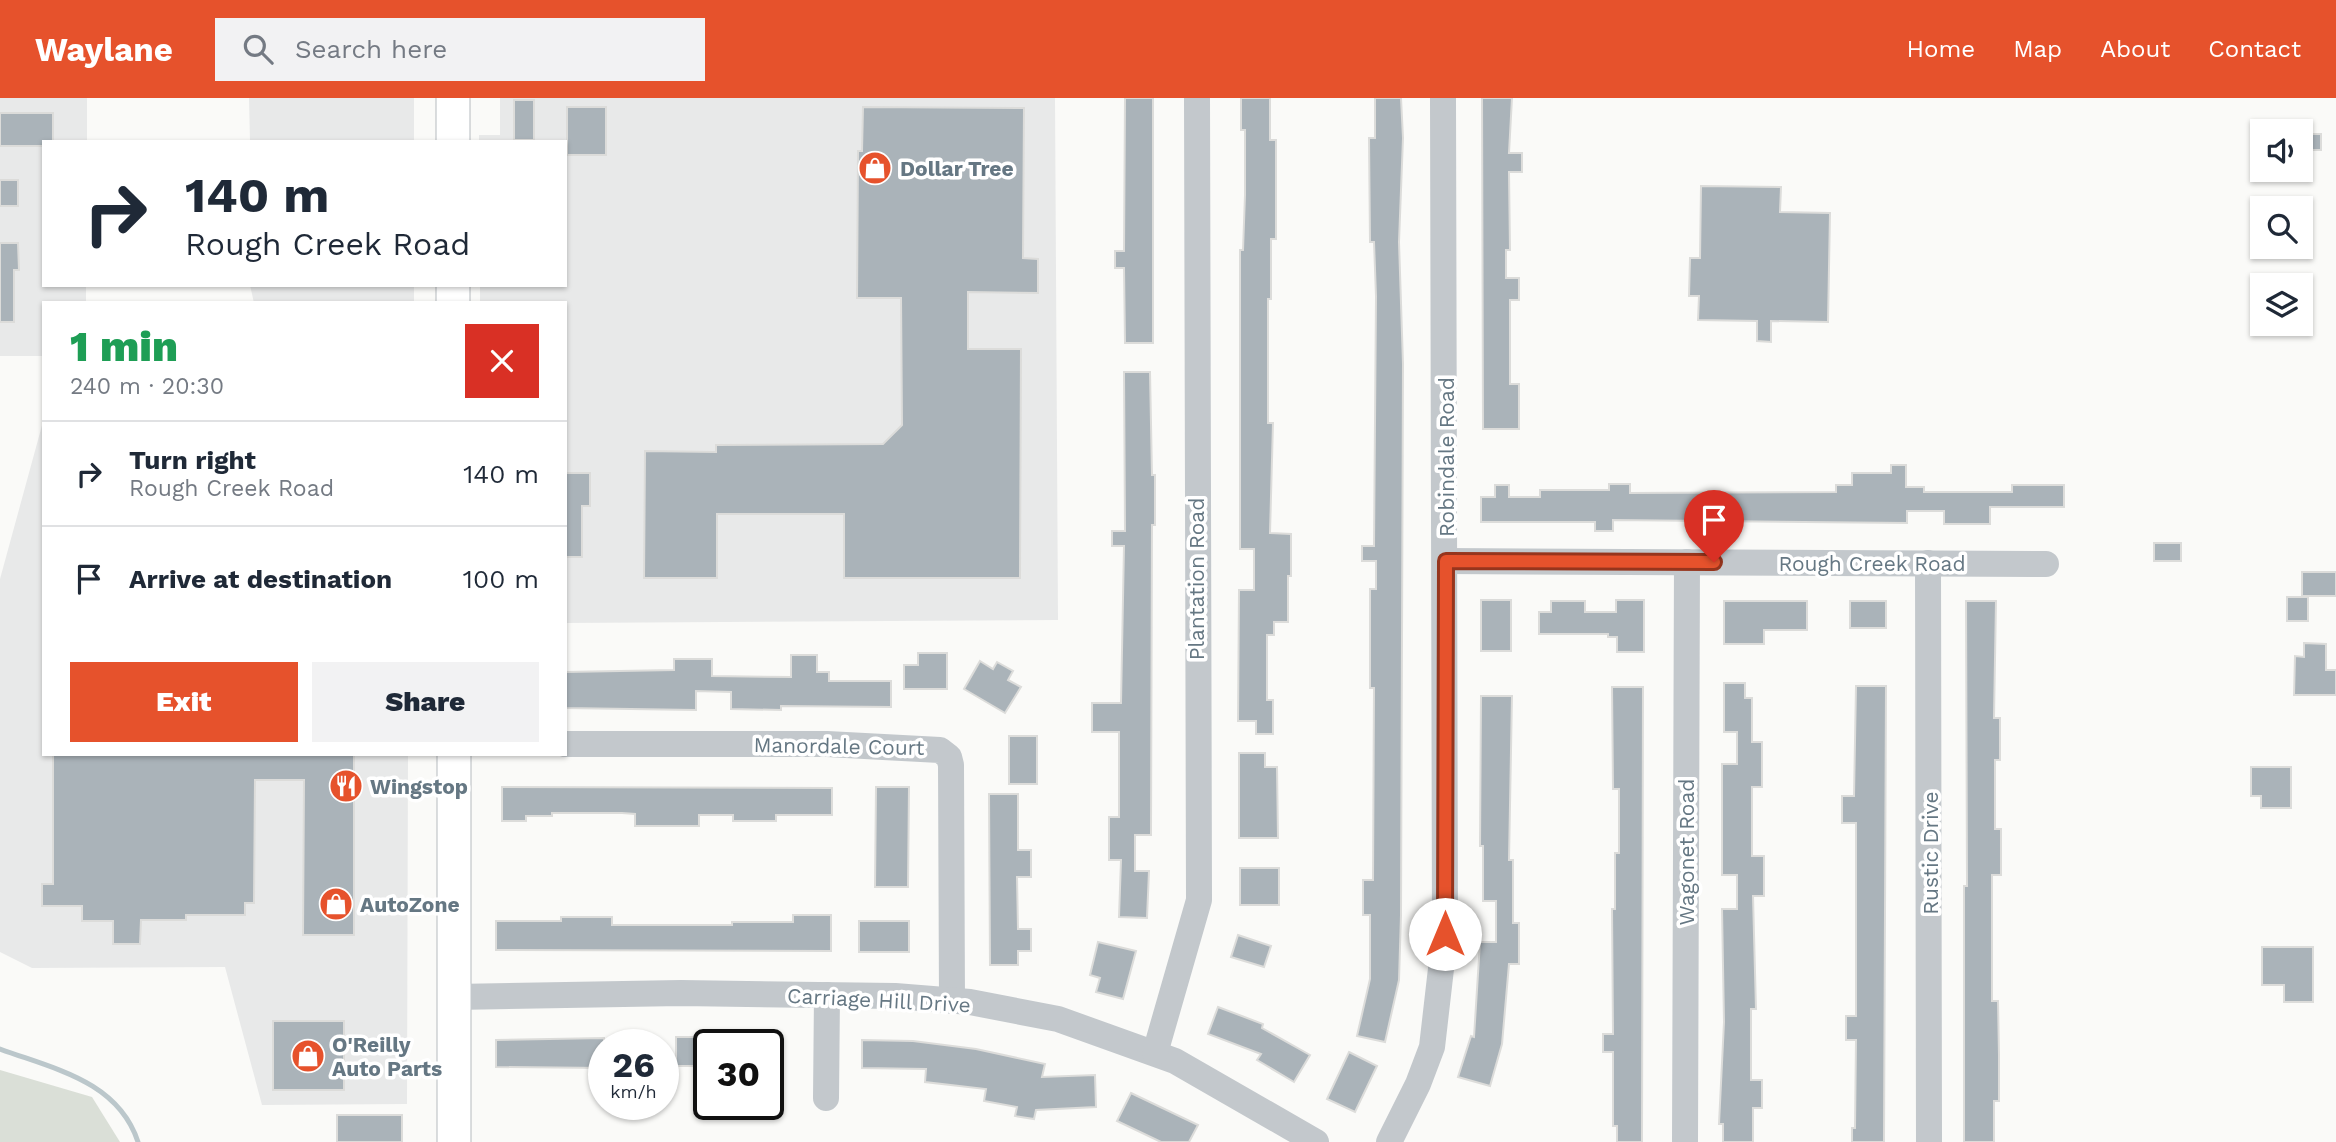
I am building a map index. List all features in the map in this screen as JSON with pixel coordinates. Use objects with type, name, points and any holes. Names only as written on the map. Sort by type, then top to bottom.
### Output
[{"type":"main road","points":[[453,98],[453,140]]},
{"type":"main road","points":[[454,756],[454,1142]]},
{"type":"street","name":"Plantation Road","points":[[1155,1053],[1199,900],[1196,98]]},
{"type":"street","name":"Robindale Road","points":[[1389,1142],[1418,1084],[1427,1059],[1440,995],[1445,934],[1443,98]]},
{"type":"street","name":"Rough Creek Road","points":[[1446,561],[2046,564]]},
{"type":"street","name":"Wagonet Road","points":[[1685,1142],[1687,562]]},
{"type":"street","name":"Rustic Drive","points":[[1928,564],[1929,1142]]},
{"type":"street","name":"Manordale Court","points":[[567,744],[827,744],[940,750],[948,757],[951,765],[952,1001]]},
{"type":"street","name":"Carriage Hill Drive","points":[[454,997],[681,993],[827,995],[952,1001],[1058,1019],[1155,1053],[1175,1061],[1316,1142]]},
{"type":"street","points":[[826,1098],[827,995]]},
{"type":"shaded area","points":[[0,98],[87,98],[87,140],[42,140],[42,287],[86,287],[86,301],[42,301],[42,356],[0,356]]},
{"type":"shaded area","points":[[249,98],[414,98],[414,140],[250,140]]},
{"type":"shaded area","points":[[500,98],[1055,98],[1058,620],[567,623],[567,301],[480,301],[480,287],[567,287],[567,140],[479,140],[479,135],[500,135]]},
{"type":"shaded area","points":[[250,287],[414,287],[414,301],[254,301]]},
{"type":"shaded area","points":[[42,425],[42,756],[408,756],[407,1104],[262,1105],[225,967],[32,968],[0,952],[0,579]]},
{"type":"shaded area","points":[[0,1070],[92,1097],[120,1142],[0,1142]]},
{"type":"building","points":[[1125,98],[1153,98],[1153,343],[1125,343],[1124,268],[1115,268],[1115,251],[1124,251]]},
{"type":"building","points":[[1241,98],[1270,98],[1270,140],[1276,140],[1276,239],[1271,239],[1271,299],[1268,299],[1268,423],[1273,423],[1270,533],[1291,534],[1291,576],[1288,576],[1288,622],[1274,622],[1274,635],[1267,635],[1267,700],[1273,700],[1273,734],[1256,734],[1256,721],[1238,721],[1239,590],[1254,590],[1254,549],[1240,549],[1240,250],[1243,250],[1245,195],[1245,130],[1241,130]]},
{"type":"building","points":[[1375,98],[1401,98],[1403,138],[1399,242],[1403,364],[1401,915],[1399,980],[1385,1042],[1357,1036],[1370,979],[1370,915],[1363,915],[1363,880],[1373,880],[1374,688],[1370,688],[1370,589],[1376,589],[1376,561],[1362,561],[1362,546],[1374,546],[1376,296],[1374,242],[1370,242],[1369,138],[1375,138]]},
{"type":"building","points":[[1482,98],[1512,98],[1509,153],[1522,153],[1522,172],[1509,172],[1510,250],[1506,250],[1506,278],[1519,278],[1519,300],[1510,300],[1510,384],[1519,384],[1519,429],[1483,429]]},
{"type":"building","points":[[514,100],[534,100],[534,140],[514,140]]},
{"type":"building","points":[[567,107],[606,107],[606,155],[567,155]]},
{"type":"building","points":[[863,107],[1024,108],[1023,258],[1038,259],[1038,293],[968,292],[968,349],[1021,349],[1020,578],[844,578],[844,514],[717,514],[717,578],[644,578],[645,451],[716,452],[716,445],[883,444],[902,425],[901,298],[857,298],[858,151],[862,151]]},
{"type":"building","points":[[0,113],[53,113],[53,140],[42,140],[42,146],[0,146]]},
{"type":"building","points":[[2313,134],[2321,134],[2321,150],[2313,150]]},
{"type":"building","points":[[0,180],[18,180],[18,206],[0,206]]},
{"type":"building","points":[[1701,186],[1781,187],[1780,212],[1830,213],[1828,322],[1771,321],[1771,342],[1757,341],[1757,321],[1698,320],[1699,296],[1689,296],[1690,258],[1700,258]]},
{"type":"building","points":[[0,243],[18,243],[19,270],[14,270],[14,322],[0,322]]},
{"type":"building","points":[[1124,372],[1150,372],[1152,475],[1155,475],[1155,525],[1152,525],[1151,835],[1135,835],[1135,871],[1149,871],[1147,918],[1119,917],[1121,860],[1109,860],[1109,817],[1119,817],[1119,732],[1092,732],[1092,703],[1121,703],[1124,546],[1112,546],[1112,531],[1125,531]]},
{"type":"building","points":[[1891,465],[1906,465],[1906,487],[1924,487],[1924,492],[2012,492],[2012,485],[2064,485],[2064,507],[1990,507],[1990,524],[1944,524],[1944,511],[1907,511],[1907,523],[1613,520],[1613,531],[1595,531],[1595,522],[1481,522],[1481,497],[1495,497],[1495,485],[1509,485],[1509,497],[1540,497],[1540,490],[1609,490],[1609,484],[1630,484],[1630,493],[1836,492],[1836,485],[1852,485],[1852,473],[1891,473]]},
{"type":"building","points":[[567,473],[590,473],[590,506],[582,506],[582,557],[567,557]]},
{"type":"building","points":[[2154,543],[2181,543],[2181,561],[2154,561]]},
{"type":"building","points":[[2302,572],[2336,572],[2336,596],[2302,596]]},
{"type":"building","points":[[2287,597],[2308,597],[2308,621],[2287,621]]},
{"type":"building","points":[[1481,600],[1511,600],[1511,651],[1481,651]]},
{"type":"building","points":[[1616,600],[1644,600],[1644,652],[1617,652],[1617,637],[1608,637],[1608,634],[1539,634],[1539,612],[1551,612],[1551,601],[1585,601],[1585,612],[1616,612]]},
{"type":"building","points":[[1724,601],[1807,601],[1807,630],[1764,630],[1764,644],[1724,644]]},
{"type":"building","points":[[1850,601],[1886,601],[1886,628],[1850,628]]},
{"type":"building","points":[[1966,601],[1996,601],[1994,718],[2000,718],[2000,760],[1995,760],[1995,829],[2001,829],[2001,875],[1992,875],[1992,1001],[1998,1001],[1999,1055],[1999,1101],[1994,1101],[1994,1142],[1964,1142]]},
{"type":"building","points":[[2304,643],[2326,644],[2326,670],[2336,670],[2336,695],[2294,695],[2295,656],[2304,657]]},
{"type":"building","points":[[918,653],[947,653],[947,689],[904,689],[904,665],[918,665]]},
{"type":"building","points":[[791,655],[817,655],[817,672],[829,672],[829,681],[891,681],[891,707],[781,706],[781,710],[731,709],[731,692],[696,691],[696,710],[567,708],[567,672],[674,670],[674,659],[712,659],[712,676],[791,677]]},
{"type":"building","points":[[980,661],[993,669],[997,662],[1013,671],[1008,680],[1021,687],[1005,713],[964,689]]},
{"type":"building","points":[[1724,683],[1745,683],[1745,698],[1752,698],[1752,742],[1762,742],[1762,787],[1752,787],[1752,856],[1764,856],[1764,896],[1753,896],[1756,1009],[1751,1009],[1751,1080],[1762,1080],[1762,1108],[1753,1108],[1753,1142],[1723,1142],[1723,1124],[1719,1124],[1724,1022],[1722,909],[1737,909],[1737,875],[1722,875],[1722,764],[1737,764],[1737,732],[1724,732]]},
{"type":"building","points":[[1856,686],[1886,686],[1884,1142],[1852,1142],[1852,1128],[1855,1128],[1856,1040],[1846,1040],[1846,1016],[1856,1016],[1856,823],[1842,823],[1842,796],[1854,796]]},
{"type":"building","points":[[1612,687],[1643,687],[1642,1142],[1617,1142],[1617,1126],[1613,1126],[1613,1052],[1603,1052],[1603,1034],[1613,1034],[1612,909],[1615,909],[1615,853],[1619,853],[1619,789],[1613,789]]},
{"type":"building","points":[[1481,696],[1512,696],[1509,860],[1513,860],[1513,923],[1519,923],[1519,964],[1509,964],[1502,1044],[1490,1086],[1458,1077],[1471,1036],[1474,1037],[1480,942],[1496,942],[1496,901],[1483,901],[1483,846],[1480,846]]},
{"type":"building","points":[[1009,736],[1037,736],[1037,784],[1009,784]]},
{"type":"building","points":[[1239,753],[1265,753],[1265,767],[1277,767],[1278,838],[1239,838]]},
{"type":"building","points":[[53,756],[354,756],[354,935],[303,935],[304,780],[255,780],[254,903],[245,903],[245,915],[186,915],[186,920],[141,920],[140,944],[113,944],[113,921],[82,921],[82,906],[42,906],[42,884],[53,884]]},
{"type":"building","points":[[2251,767],[2291,767],[2291,808],[2261,808],[2261,796],[2251,796]]},
{"type":"building","points":[[502,787],[832,788],[832,815],[776,815],[776,821],[733,821],[733,815],[699,815],[699,826],[635,826],[635,814],[622,813],[552,813],[552,816],[526,816],[526,821],[502,821]]},
{"type":"building","points":[[876,787],[909,787],[908,887],[875,887]]},
{"type":"building","points":[[989,794],[1018,794],[1018,850],[1031,850],[1031,877],[1017,877],[1018,929],[1031,929],[1031,951],[1018,951],[1018,965],[990,965]]},
{"type":"building","points":[[1240,868],[1279,868],[1279,905],[1240,905]]},
{"type":"building","points":[[793,915],[831,915],[831,951],[496,950],[496,921],[561,921],[561,917],[612,917],[612,925],[732,925],[732,922],[793,922]]},
{"type":"building","points":[[859,921],[909,921],[909,952],[859,952]]},
{"type":"building","points":[[1238,935],[1271,946],[1264,967],[1231,957]]},
{"type":"building","points":[[1098,942],[1136,951],[1123,999],[1096,992],[1100,978],[1090,975]]},
{"type":"building","points":[[2262,947],[2313,947],[2313,1002],[2284,1002],[2284,985],[2262,985]]},
{"type":"building","points":[[1218,1007],[1263,1024],[1262,1028],[1310,1055],[1294,1082],[1257,1060],[1261,1054],[1208,1034]]},
{"type":"building","name":"O'Reilly Auto Parts","points":[[273,1021],[344,1021],[344,1090],[273,1090]]},
{"type":"building","points":[[679,1037],[693,1037],[693,1066],[679,1066]]},
{"type":"building","points":[[588,1038],[588,1068],[496,1067],[496,1040]]},
{"type":"building","points":[[862,1040],[913,1041],[976,1049],[1045,1064],[1042,1077],[1095,1075],[1096,1107],[1036,1110],[1034,1119],[1015,1116],[1017,1107],[984,1101],[986,1089],[925,1082],[926,1069],[862,1068]]},
{"type":"building","points":[[1349,1052],[1377,1066],[1355,1112],[1327,1099]]},
{"type":"building","points":[[1131,1093],[1198,1125],[1189,1142],[1161,1142],[1117,1121]]},
{"type":"building","points":[[337,1115],[402,1115],[402,1142],[337,1142]]},
{"type":"waterway","points":[[0,1049],[62,1071],[100,1091],[129,1121],[138,1142]]},
{"type":"place","name":"Dollar Tree","points":[[875,168]]},
{"type":"place","name":"Wingstop","points":[[346,786]]},
{"type":"place","name":"AutoZone","points":[[336,904]]},
{"type":"place","name":"O'Reilly Auto Parts","points":[[308,1056]]},
{"type":"route","points":[[1445,934],[1446,561],[1714,562]]}]
